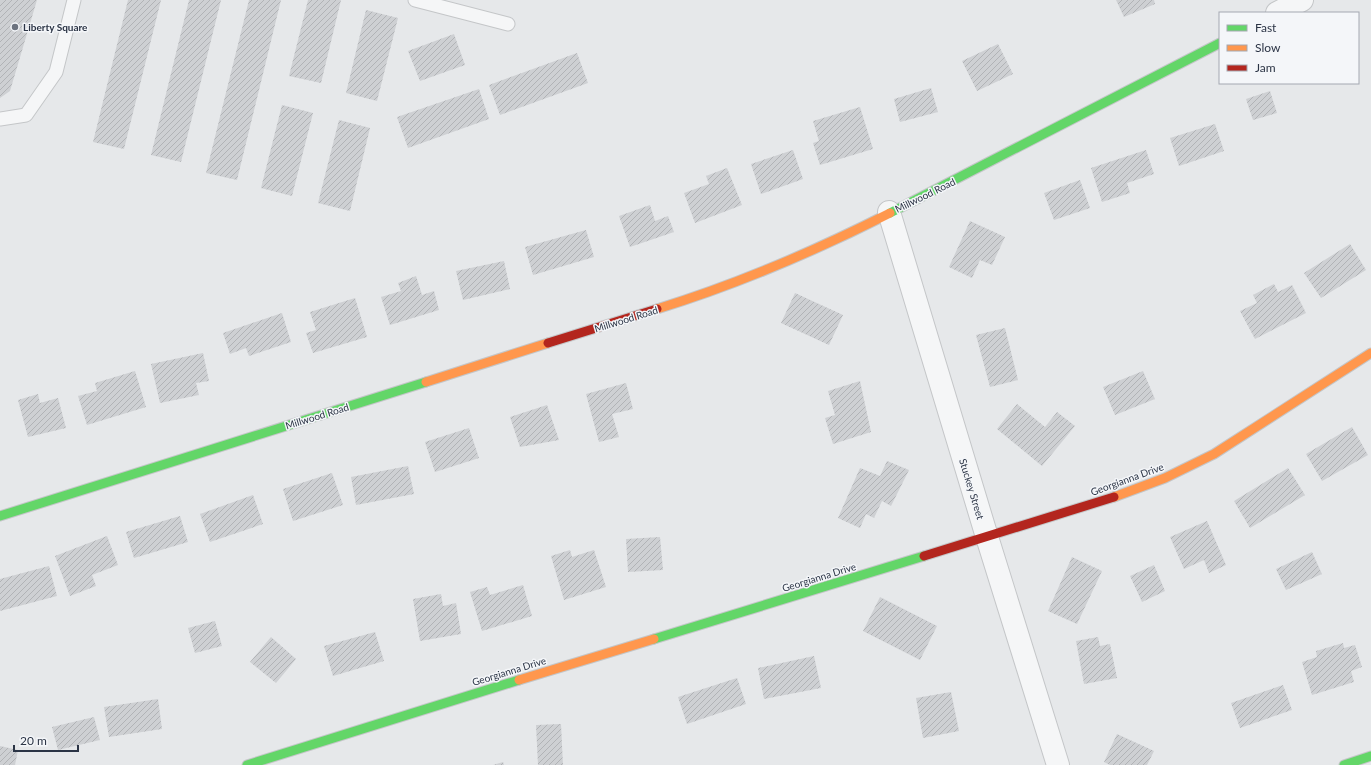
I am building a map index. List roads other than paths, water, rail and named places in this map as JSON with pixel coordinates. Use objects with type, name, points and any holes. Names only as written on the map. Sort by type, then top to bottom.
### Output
[{"type":"street","points":[[1279,12],[1302,0]]},
{"type":"street","name":"Millwood Road","points":[[0,516],[696,297],[760,273],[844,236],[1219,43]]},
{"type":"street","name":"Stuckey Street","points":[[889,212],[987,537],[1058,765]]},
{"type":"street","name":"Georgianna Drive","points":[[247,765],[427,708],[987,537],[1124,493],[1165,478],[1214,454],[1371,353]]},
{"type":"street","points":[[1344,765],[1371,756]]},
{"type":"lane","points":[[0,119],[26,115],[56,72],[74,0]]},
{"type":"lane","points":[[415,0],[508,24]]},
{"type":"place","name":"Liberty Square","points":[[15,27]]}]
